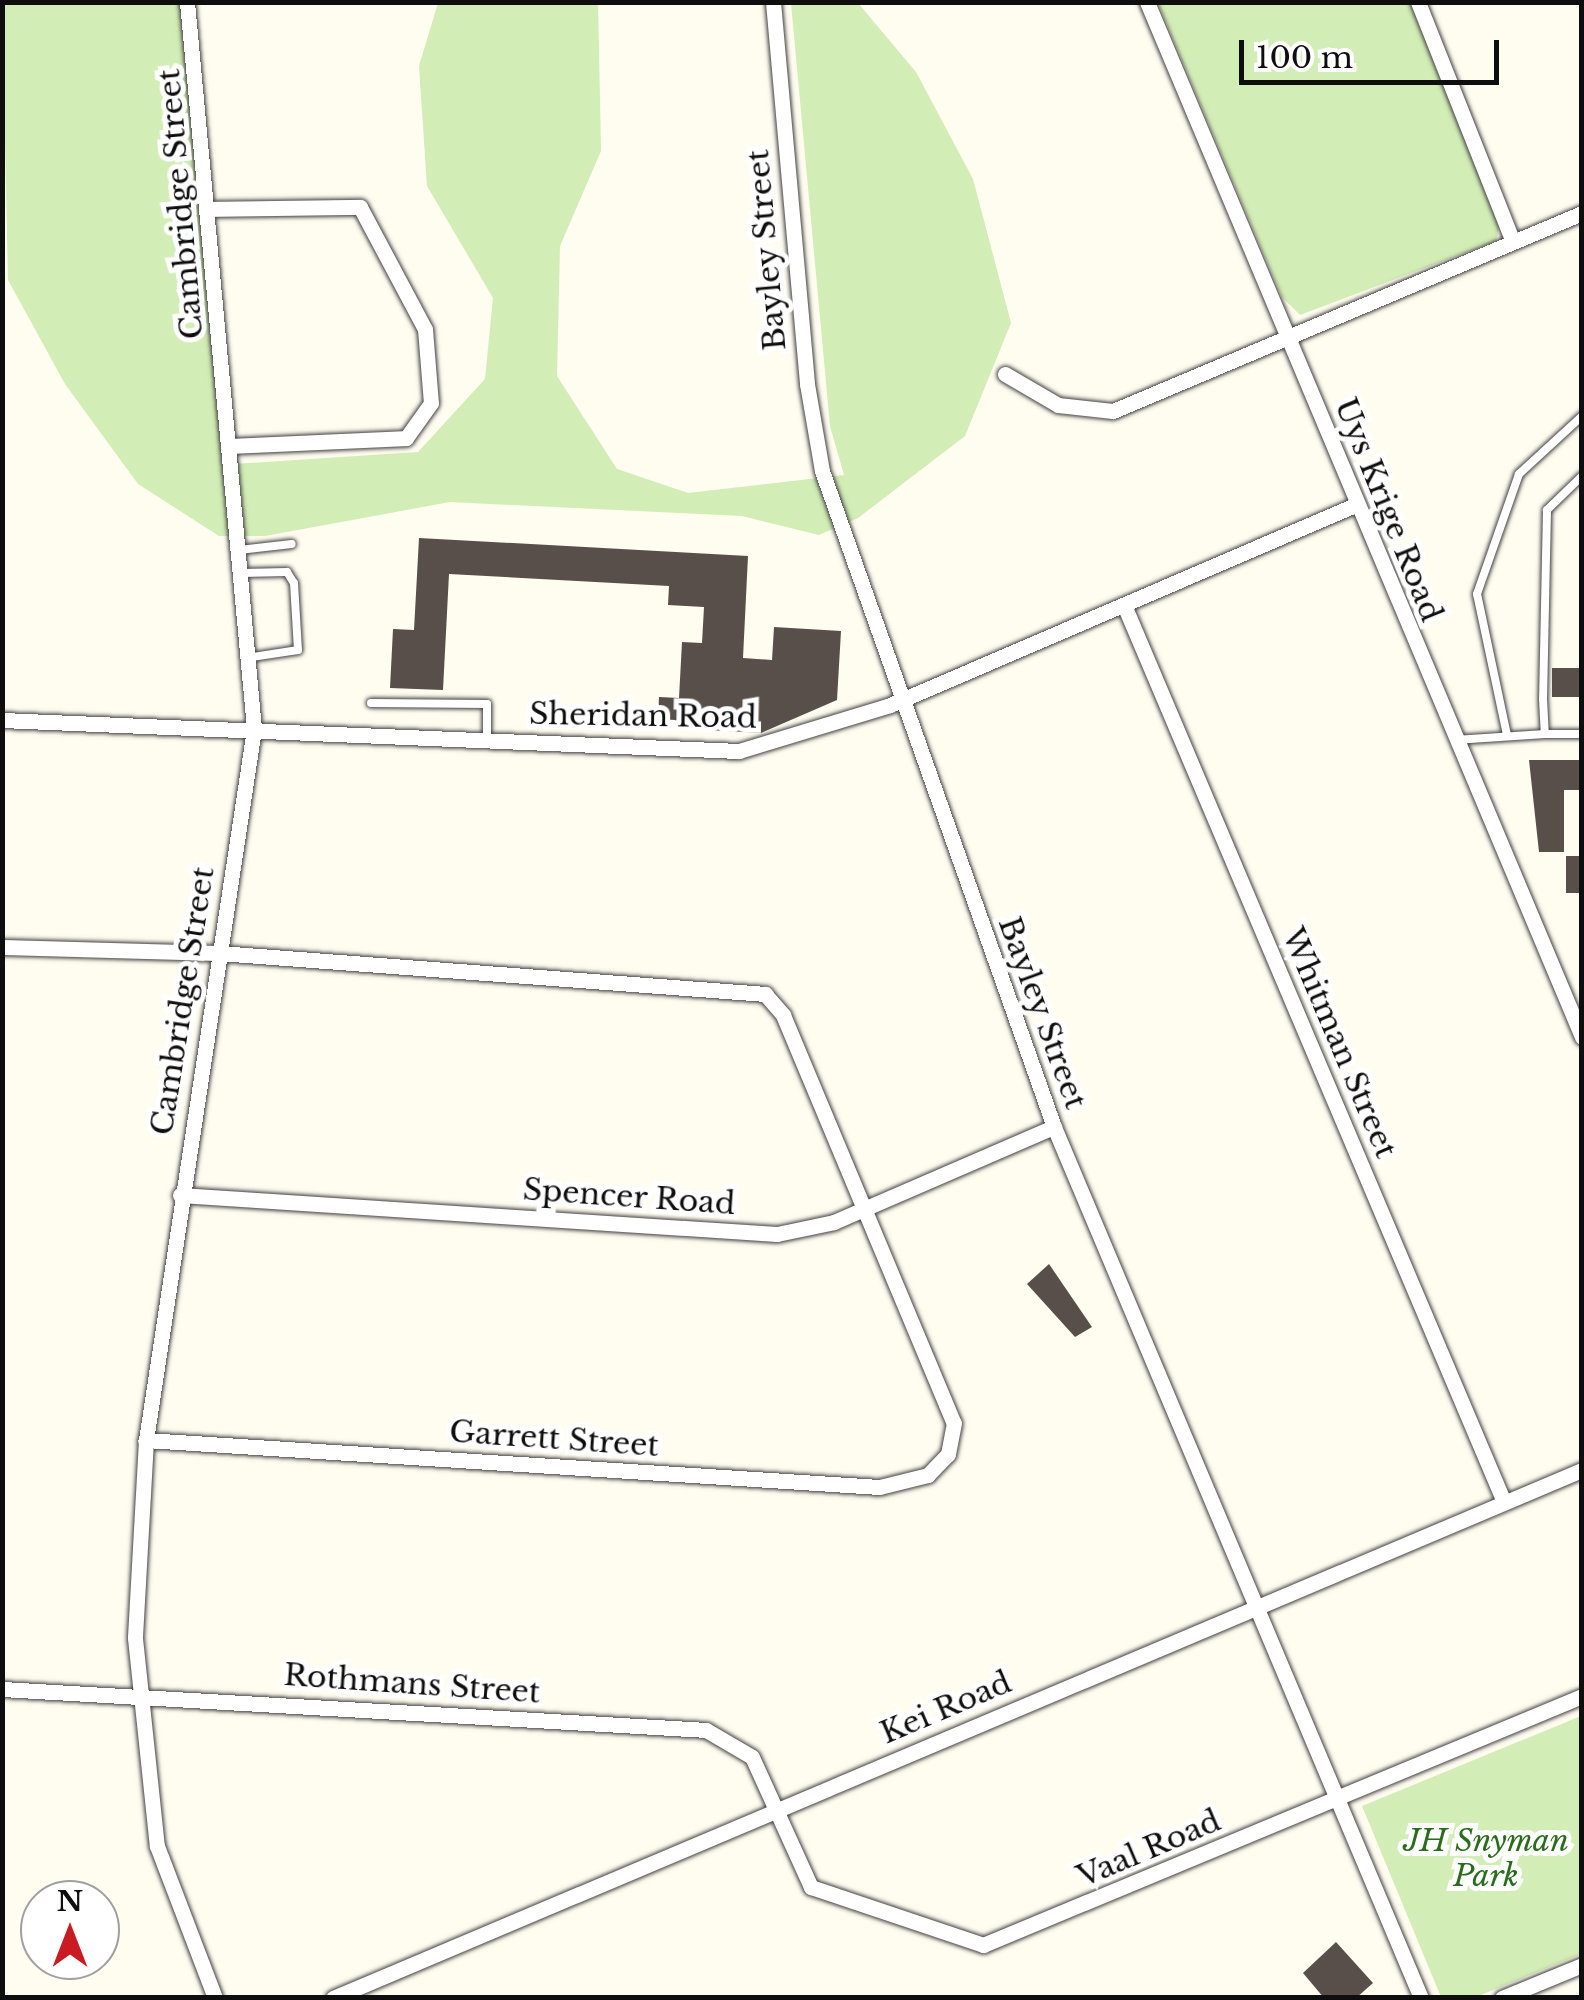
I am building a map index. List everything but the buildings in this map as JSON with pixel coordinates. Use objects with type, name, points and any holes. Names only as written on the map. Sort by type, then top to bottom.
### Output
[{"type":"street","name":"Cambridge Street","points":[[187,2],[252,657],[254,728],[180,1195],[146,1440],[135,1563],[140,1694],[162,1865],[215,1998]]},
{"type":"street","name":"Bayley Street","points":[[773,2],[814,438],[900,700],[1054,1127],[1252,1608],[1421,1998]]},
{"type":"street","name":"Uys Krige Road","points":[[1147,2],[1355,505],[1582,1037]]},
{"type":"street","points":[[1418,2],[1513,242]]},
{"type":"street","points":[[210,209],[360,207],[426,328],[431,403],[406,438],[231,446]]},
{"type":"street","points":[[1006,374],[1035,395],[1098,414],[1582,213]]},
{"type":"street","name":"Sheridan Road","points":[[2,720],[739,751],[802,737],[900,700],[1355,505]]},
{"type":"street","name":"Whitman Street","points":[[1124,606],[1504,1502]]},
{"type":"street","points":[[2,967],[4,948],[219,953],[740,986],[773,1000],[864,1210]]},
{"type":"street","name":"Spencer Road","points":[[180,1195],[777,1234],[864,1210],[1054,1127]]},
{"type":"street","name":"Garrett Street","points":[[146,1440],[879,1486],[928,1475],[948,1454],[951,1410],[864,1210]]},
{"type":"street","name":"Kei Road","points":[[333,1998],[1582,1470]]},
{"type":"street","name":"Rothmans Street","points":[[2,1689],[140,1694],[706,1730],[752,1756],[775,1810]]},
{"type":"street","name":"Vaal Road","points":[[775,1810],[811,1888],[983,1945],[1582,1696]]},
{"type":"street","points":[[1502,1998],[1582,1965]]},
{"type":"lane","points":[[1508,735],[1477,594],[1519,474],[1582,416]]},
{"type":"lane","points":[[1546,734],[1547,510],[1582,476]]},
{"type":"lane","points":[[239,550],[292,544]]},
{"type":"lane","points":[[242,573],[284,571],[294,583],[298,650],[252,657]]},
{"type":"lane","points":[[371,703],[487,704],[487,741]]},
{"type":"lane","points":[[1455,740],[1582,734]]},
{"type":"green space","points":[[2,3],[185,3],[233,464],[418,452],[485,379],[493,298],[427,186],[419,66],[438,3],[598,3],[601,151],[560,246],[557,376],[617,469],[688,493],[844,475],[830,426],[791,3],[858,3],[916,72],[973,179],[1011,323],[965,436],[858,518],[819,535],[742,516],[450,502],[265,536],[219,536],[138,484],[65,384],[8,280]]},
{"type":"green space","points":[[1158,3],[1416,3],[1500,222],[1496,241],[1300,315],[1282,297]]},
{"type":"green space","name":"JH Snyman Park","points":[[1581,1716],[1581,1954],[1476,1997],[1441,1997],[1362,1806]]}]
